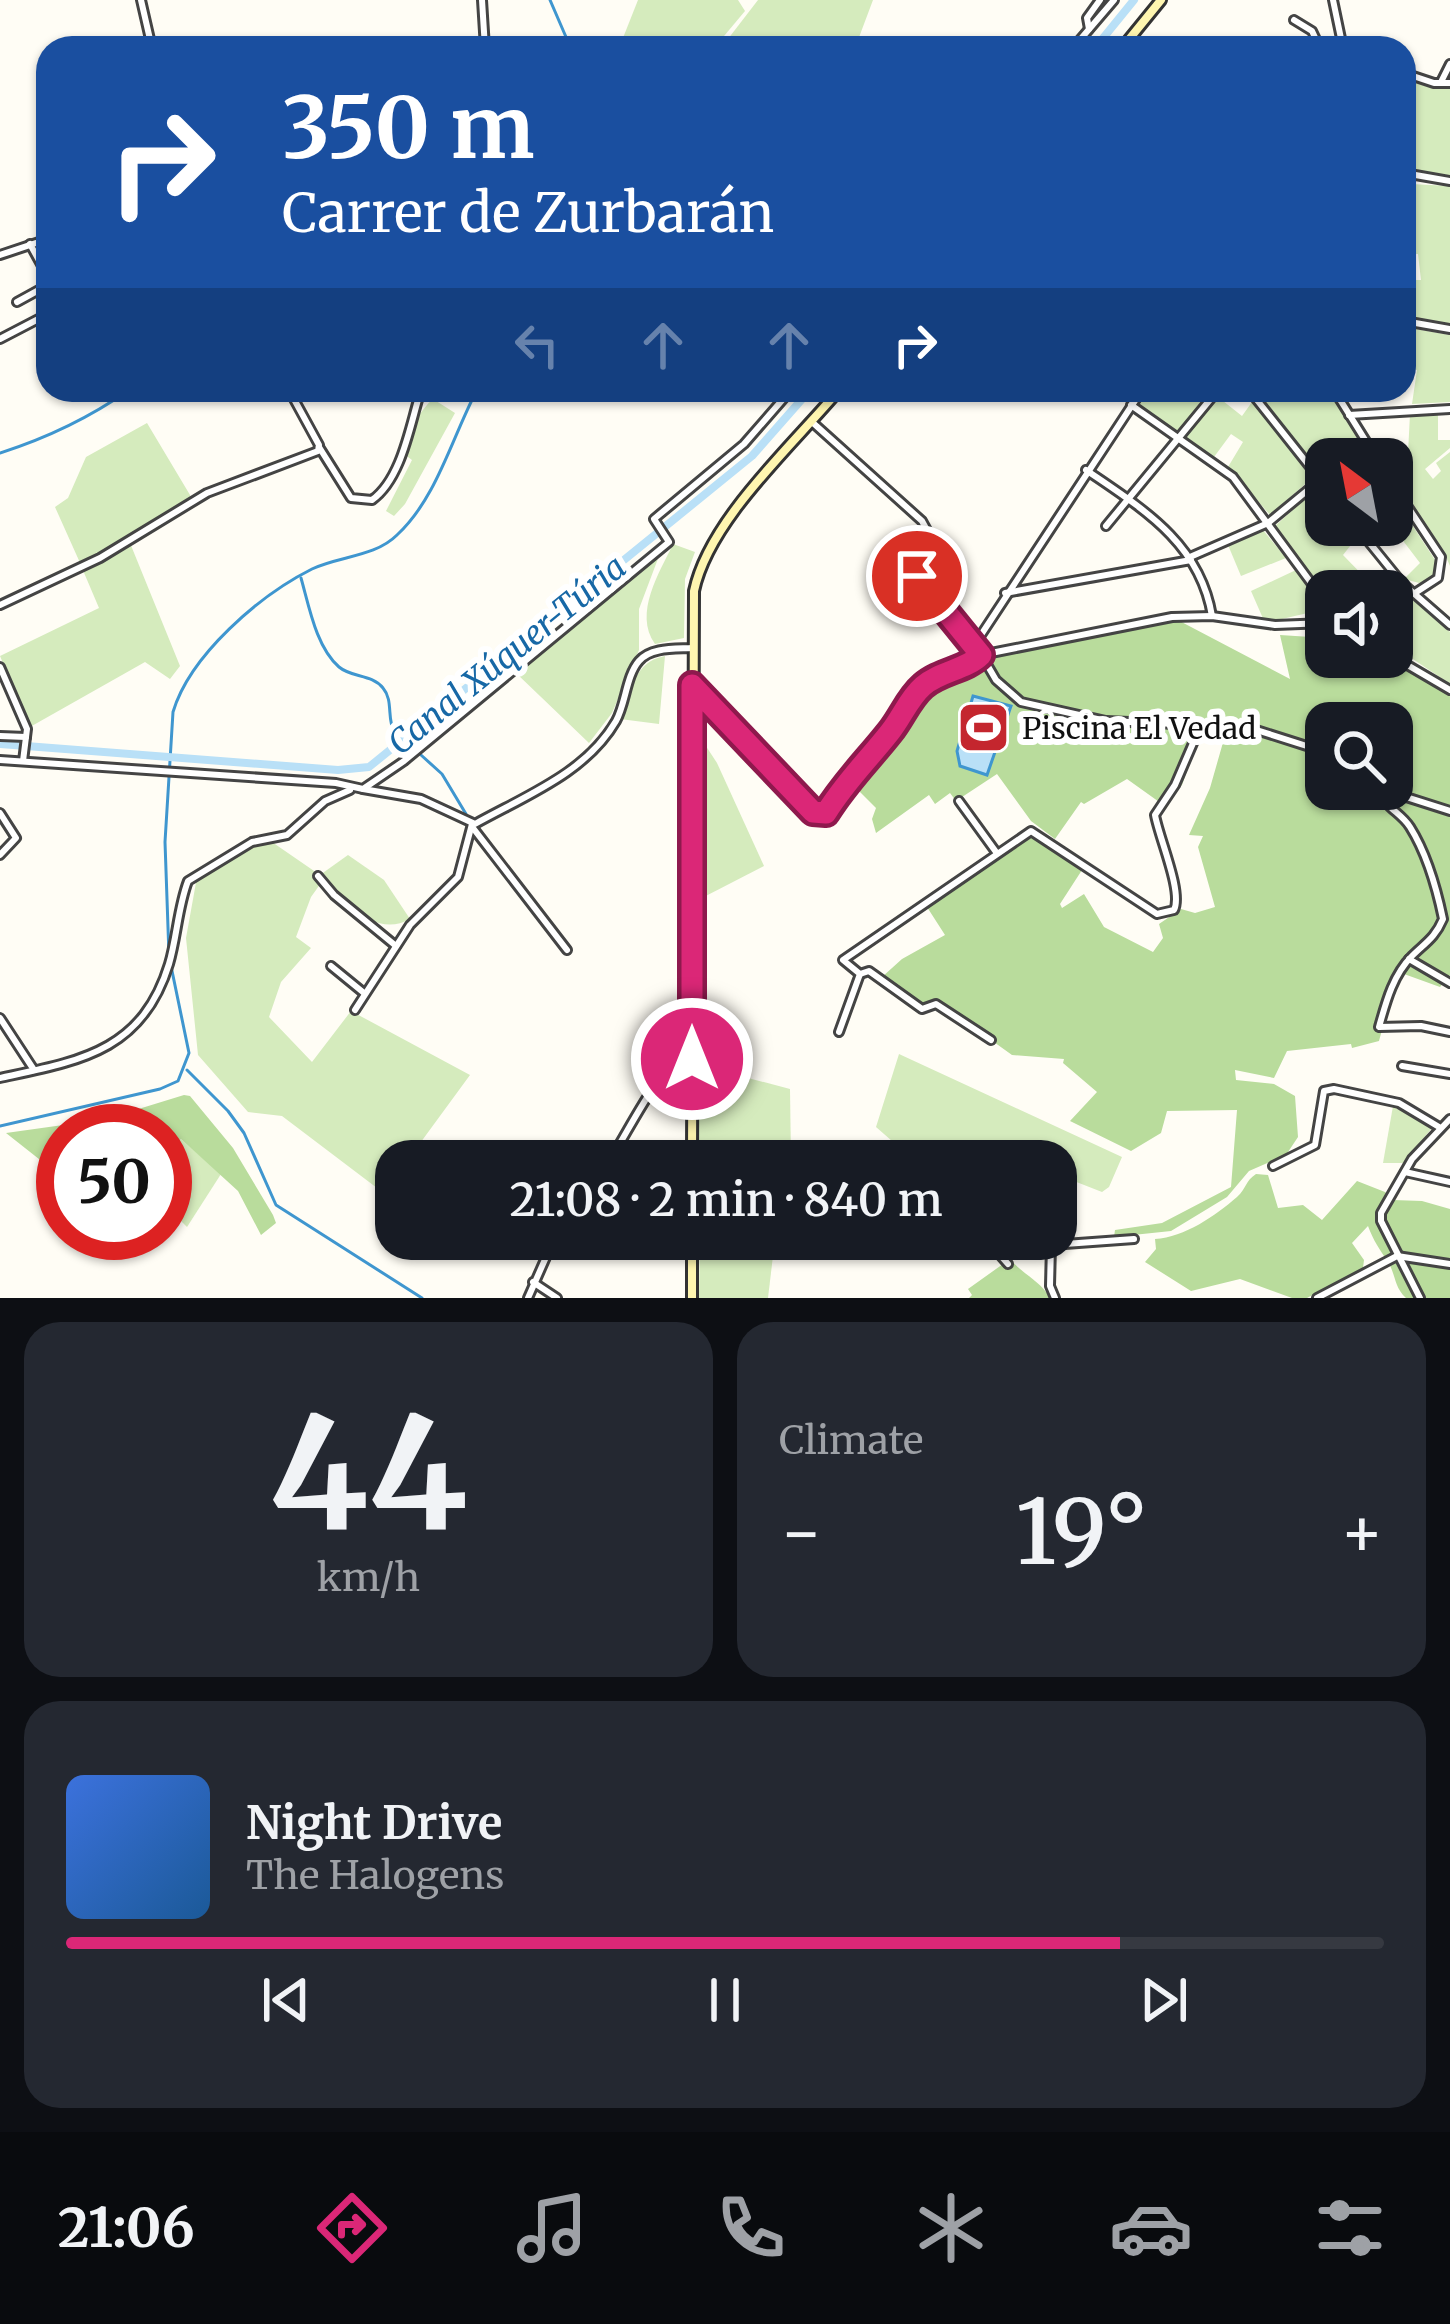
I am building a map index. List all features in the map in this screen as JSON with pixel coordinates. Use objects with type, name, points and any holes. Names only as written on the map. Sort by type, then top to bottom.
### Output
[{"type":"main road","points":[[1132,36],[1161,0]]},
{"type":"main road","points":[[692,1140],[694,591],[706,551],[725,522],[829,402]]},
{"type":"main road","points":[[692,1260],[692,1298]]},
{"type":"street","points":[[141,0],[149,36]]},
{"type":"street","points":[[482,0],[484,36]]},
{"type":"street","points":[[1089,28],[1088,18],[1100,0]]},
{"type":"street","points":[[1083,36],[1114,0]]},
{"type":"street","points":[[1333,0],[1340,36]]},
{"type":"street","points":[[1294,20],[1314,36]]},
{"type":"street","points":[[1416,77],[1446,81],[1450,64]]},
{"type":"street","points":[[1416,177],[1450,181]]},
{"type":"street","points":[[0,255],[36,242]]},
{"type":"street","points":[[30,243],[36,255]]},
{"type":"street","points":[[17,302],[36,286]]},
{"type":"street","points":[[0,339],[36,320]]},
{"type":"street","points":[[1416,323],[1450,329]]},
{"type":"street","points":[[295,402],[351,498],[372,500],[386,487],[411,432],[418,402]]},
{"type":"street","points":[[0,1078],[91,1055],[121,1038],[148,1012],[170,962],[183,895],[195,874],[253,842],[287,835],[337,794],[363,789],[422,746],[669,542],[654,519],[744,444],[780,402]]},
{"type":"street","points":[[975,644],[1133,402]]},
{"type":"street","points":[[1106,526],[1208,402]]},
{"type":"street","points":[[1259,402],[1305,460]]},
{"type":"street","points":[[1341,402],[1364,438]]},
{"type":"street","points":[[1131,405],[1233,477],[1305,574]]},
{"type":"street","points":[[1349,415],[1450,409]]},
{"type":"street","points":[[812,422],[922,521],[928,532],[916,564],[917,576],[1011,695],[1032,706],[1106,721],[1247,728],[1305,746]]},
{"type":"street","points":[[0,605],[100,558],[207,493],[315,453],[319,447]]},
{"type":"street","points":[[1086,470],[1169,529],[1208,592],[1213,616]]},
{"type":"street","points":[[1005,593],[1190,559],[1268,523],[1305,492]]},
{"type":"street","points":[[1413,514],[1441,556],[1441,573],[1433,585],[1415,593]]},
{"type":"street","points":[[1374,546],[1450,626]]},
{"type":"street","points":[[692,685],[813,812],[826,813],[843,784],[892,730],[922,686],[981,655],[1172,616],[1213,616],[1275,626],[1305,624]]},
{"type":"street","points":[[355,1010],[410,925],[458,877],[472,826],[559,777],[596,747],[619,716],[634,669],[643,657],[655,651],[692,648]]},
{"type":"street","points":[[0,667],[26,725],[23,761]]},
{"type":"street","points":[[1413,667],[1450,690]]},
{"type":"street","points":[[860,974],[843,960],[1031,830],[1157,914],[1174,910],[1179,901],[1155,815],[1175,785],[1200,727]]},
{"type":"street","points":[[0,736],[26,738]]},
{"type":"street","points":[[0,760],[336,783],[421,799],[472,826],[567,950]]},
{"type":"street","points":[[1413,799],[1450,811]]},
{"type":"street","points":[[959,801],[996,852]]},
{"type":"street","points":[[1393,810],[1409,825],[1428,861],[1443,920],[1430,943],[1409,959],[1388,994],[1379,1027],[1421,1026],[1450,1032]]},
{"type":"street","points":[[0,813],[16,835],[0,855]]},
{"type":"street","points":[[318,876],[396,946]]},
{"type":"street","points":[[1409,959],[1450,983]]},
{"type":"street","points":[[331,966],[364,993]]},
{"type":"street","points":[[860,974],[869,971],[922,1009],[936,1004],[991,1040]]},
{"type":"street","points":[[839,1032],[860,974]]},
{"type":"street","points":[[0,1018],[35,1072]]},
{"type":"street","points":[[622,1140],[668,1069],[692,1052]]},
{"type":"street","points":[[1402,1066],[1450,1074]]},
{"type":"street","points":[[1273,1166],[1315,1144],[1324,1091],[1399,1103],[1439,1126]]},
{"type":"street","points":[[1420,1298],[1381,1213],[1405,1172],[1439,1126],[1450,1119]]},
{"type":"street","points":[[1405,1172],[1450,1182]]},
{"type":"street","points":[[1055,1298],[1051,1245],[1134,1239]]},
{"type":"street","points":[[1317,1298],[1397,1256],[1450,1264]]},
{"type":"street","points":[[528,1298],[544,1260]]},
{"type":"street","points":[[1004,1260],[1008,1264]]},
{"type":"street","points":[[533,1282],[557,1298]]},
{"type":"green space","points":[[638,0],[738,0],[745,11],[724,36],[624,36]]},
{"type":"green space","points":[[758,0],[873,0],[860,36],[730,36]]},
{"type":"green space","points":[[1416,82],[1450,88],[1450,175],[1416,171]]},
{"type":"green space","points":[[1416,184],[1450,186],[1450,326],[1416,320],[1416,280],[1421,280]]},
{"type":"green space","points":[[1416,329],[1450,335],[1450,402],[1412,404],[1416,402]]},
{"type":"green space","points":[[438,402],[455,413],[405,504],[394,516],[386,511],[412,460],[404,454],[382,498],[364,505],[349,499],[376,494],[424,408]]},
{"type":"green space","points":[[1136,402],[1203,402],[1177,432]]},
{"type":"green space","points":[[1214,402],[1224,402],[1242,416],[1252,402],[1305,469],[1305,484],[1270,515],[1228,467],[1243,442],[1231,434],[1214,457],[1184,437]]},
{"type":"green space","points":[[1265,402],[1336,402],[1358,438],[1305,438],[1305,452]]},
{"type":"green space","points":[[1438,413],[1438,440],[1450,440],[1450,448],[1425,469],[1433,479],[1441,471],[1436,463],[1450,452],[1450,566],[1413,505],[1410,414]]},
{"type":"green space","points":[[147,423],[190,502],[81,565],[55,507],[68,498],[86,457]]},
{"type":"green space","points":[[1305,499],[1305,546],[1350,546],[1343,555],[1358,570],[1308,570],[1275,526]]},
{"type":"green space","points":[[1413,526],[1437,563],[1435,574],[1423,584],[1413,581],[1413,570],[1420,563],[1407,546],[1413,546]]},
{"type":"green space","points":[[1263,530],[1286,558],[1241,576],[1228,545]]},
{"type":"green space","points":[[130,543],[180,666],[170,679],[145,662],[30,727],[0,656],[99,608],[82,568]]},
{"type":"green space","points":[[673,544],[695,552],[685,579],[684,638],[655,644],[649,632],[648,606]]},
{"type":"green space","points":[[659,556],[639,609],[639,650],[612,713],[589,743],[516,673]]},
{"type":"green space","points":[[1296,570],[1305,582],[1305,614],[1265,623],[1251,591]]},
{"type":"green space","points":[[1413,600],[1450,632],[1450,684],[1413,659]]},
{"type":"green space","points":[[1172,617],[1290,679],[1280,635],[1305,637],[1305,678],[1413,678],[1413,670],[1450,691],[1450,975],[1440,987],[1404,974],[1394,986],[1379,1041],[1352,1048],[1351,1044],[1287,1051],[1274,1078],[1235,1070],[1236,1080],[1274,1084],[1295,1096],[1298,1137],[1286,1155],[1249,1171],[1227,1197],[1171,1231],[1114,1237],[1115,1230],[1162,1223],[1231,1187],[1237,1110],[1167,1111],[1161,1133],[1131,1151],[1070,1121],[1097,1092],[1064,1059],[1012,1055],[938,1002],[919,1004],[882,977],[902,959],[945,935],[927,907],[1029,836],[1082,870],[1060,904],[1062,908],[1084,894],[1104,927],[1153,952],[1163,938],[1159,924],[1181,909],[1195,913],[1215,907],[1198,847],[1203,836],[1189,835],[1210,788],[1226,732],[1201,732],[1182,785],[1162,804],[1127,779],[1081,802],[1055,839],[1031,821],[997,774],[956,801],[950,793],[935,804],[929,795],[876,833],[872,819],[876,808],[848,780],[923,686],[981,655]]},
{"type":"green space","points":[[665,656],[659,724],[620,719],[639,672]]},
{"type":"green space","points":[[696,731],[717,763],[764,866],[698,900]]},
{"type":"green space","points":[[272,842],[317,873],[321,883],[296,937],[311,948],[281,982],[269,1017],[312,1062],[351,1011],[470,1075],[422,1140],[375,1140],[375,1186],[282,1116],[248,1112],[198,1055],[186,938],[197,877],[253,846]]},
{"type":"green space","points":[[348,855],[384,880],[410,919],[397,924],[372,920],[338,895],[320,875]]},
{"type":"green space","points":[[899,1054],[1122,1157],[1102,1192],[1077,1182],[1077,1140],[891,1140],[876,1127]]},
{"type":"green space","points":[[699,1065],[790,1089],[791,1140],[699,1140]]},
{"type":"green space","points":[[190,1096],[233,1148],[276,1223],[261,1235],[238,1191],[192,1149],[192,1104],[155,1104]]},
{"type":"green space","points":[[1393,1106],[1432,1128],[1403,1163],[1383,1163]]},
{"type":"green space","points":[[36,1129],[36,1157],[6,1133]]},
{"type":"green space","points":[[192,1149],[221,1174],[192,1219]]},
{"type":"green space","points":[[1256,1174],[1268,1175],[1278,1208],[1303,1205],[1322,1220],[1357,1181],[1393,1200],[1450,1209],[1450,1298],[1406,1298],[1368,1226],[1352,1243],[1364,1260],[1363,1268],[1307,1298],[1292,1298],[1240,1279],[1191,1291],[1145,1262],[1156,1249],[1155,1239],[1209,1218],[1237,1197]]},
{"type":"green space","points":[[700,1260],[773,1260],[768,1298],[699,1298]]},
{"type":"green space","points":[[1011,1260],[1050,1298],[969,1298],[968,1289]]},
{"type":"water","name":"Piscina El Vedad","points":[[973,696],[1011,706],[987,775],[960,766],[957,751]]},
{"type":"waterway","points":[[550,0],[566,36]]},
{"type":"waterway","name":"Canal Xúquer-Túria","points":[[1105,36],[1134,0]]},
{"type":"waterway","points":[[0,453],[111,402]]},
{"type":"waterway","points":[[169,956],[165,842],[173,712],[182,691],[229,629],[271,594],[312,569],[378,548],[397,535],[423,503],[471,402]]},
{"type":"waterway","name":"Canal Xúquer-Túria","points":[[0,744],[338,770],[369,767],[752,456],[799,402]]},
{"type":"waterway","points":[[301,578],[324,649],[339,667],[383,688],[395,734]]},
{"type":"waterway","points":[[421,755],[442,774],[466,814]]},
{"type":"waterway","points":[[0,1126],[178,1081],[189,1053],[171,966]]},
{"type":"waterway","points":[[187,1070],[244,1133],[276,1205],[422,1298]]},
{"type":"place","name":"Piscina El Vedad","points":[[983,728]]},
{"type":"route","points":[[692,1059],[692,685],[813,812],[826,813],[843,784],[892,730],[922,686],[981,655],[917,576]]}]
